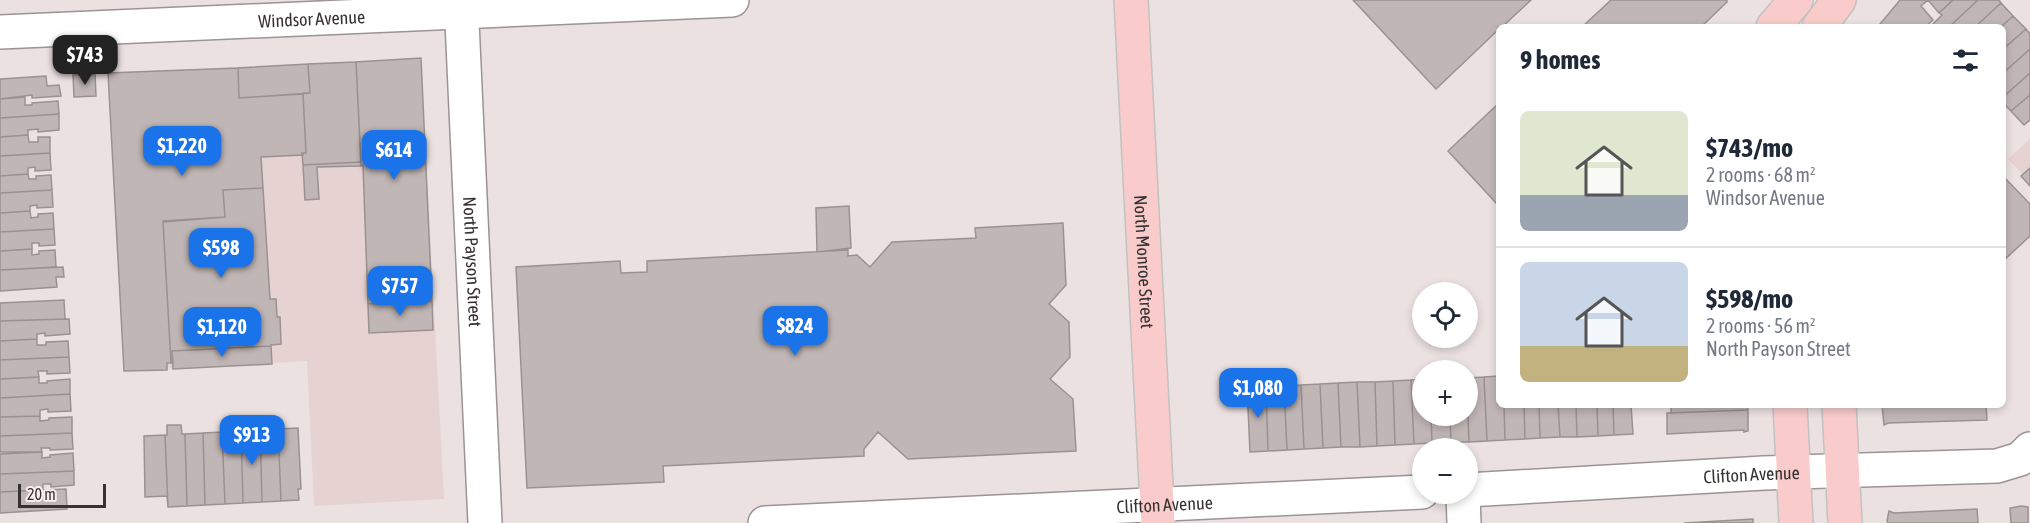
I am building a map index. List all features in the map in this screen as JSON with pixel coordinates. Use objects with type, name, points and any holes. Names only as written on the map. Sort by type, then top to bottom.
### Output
[{"type":"main road","name":"North Monroe Street","points":[[1131,0],[1158,514]]},
{"type":"main road","points":[[1772,0],[1773,24]]},
{"type":"main road","points":[[1776,24],[1796,0]]},
{"type":"main road","points":[[1817,0],[1819,24]]},
{"type":"main road","points":[[1821,24],[1839,0]]},
{"type":"main road","points":[[1790,408],[1796,523]]},
{"type":"main road","points":[[1839,408],[1845,523]]},
{"type":"street","name":"Windsor Avenue","points":[[0,32],[462,6],[732,0]]},
{"type":"street","name":"North Payson Street","points":[[462,6],[485,523]]},
{"type":"street","name":"Clifton Avenue","points":[[1478,489],[1843,469],[1997,466],[2020,459],[2030,449]]},
{"type":"street","name":"Clifton Avenue","points":[[765,523],[1158,514],[1412,493]]},
{"type":"street","points":[[1463,504],[1464,523]]},
{"type":"shaded area","points":[[421,58],[444,499],[314,506],[307,361],[124,371],[108,73]]},
{"type":"shaded area","points":[[2030,139],[2030,182],[2008,159]]},
{"type":"building","points":[[1353,0],[1531,0],[1505,24],[1496,24],[1496,32],[1436,89]]},
{"type":"building","points":[[1611,0],[1727,0],[1704,24],[1585,24]]},
{"type":"building","points":[[1900,0],[1928,0],[1921,6],[1933,20],[1928,24],[1880,24]]},
{"type":"building","points":[[1928,0],[1953,0],[1939,13]]},
{"type":"building","points":[[1953,0],[1978,0],[1952,24],[1933,24],[1942,15],[1939,13]]},
{"type":"building","points":[[1978,0],[1999,0],[2001,3],[1978,24],[1952,24]]},
{"type":"building","points":[[2001,3],[2013,16],[2004,24],[1978,24]]},
{"type":"building","points":[[2013,16],[2026,29],[2006,46],[2006,24]]},
{"type":"building","points":[[2026,29],[2030,34],[2030,49],[2006,70],[2006,46]]},
{"type":"building","points":[[2030,49],[2030,73],[2006,94],[2006,70]]},
{"type":"building","points":[[421,58],[432,301],[368,304],[363,165],[361,166],[356,62]]},
{"type":"building","points":[[356,62],[361,162],[303,165],[302,153],[306,153],[303,93],[310,93],[308,64]]},
{"type":"building","points":[[308,64],[310,93],[239,98],[238,68]]},
{"type":"building","points":[[238,68],[239,98],[303,94],[306,153],[261,157],[263,188],[223,190],[225,217],[163,221],[171,363],[167,363],[167,370],[124,371],[108,73]]},
{"type":"building","points":[[2030,73],[2030,95],[2011,111],[2006,106],[2006,94]]},
{"type":"building","points":[[95,74],[96,96],[74,97],[73,75]]},
{"type":"building","points":[[46,76],[47,86],[59,85],[61,96],[32,98],[32,95],[0,99],[0,79]]},
{"type":"building","points":[[2030,95],[2030,120],[2024,125],[2011,111]]},
{"type":"building","points":[[25,97],[25,105],[58,101],[59,114],[0,118],[0,99]]},
{"type":"building","points":[[1496,106],[1496,203],[1448,151]]},
{"type":"building","points":[[59,114],[59,130],[38,132],[38,129],[28,130],[28,135],[0,137],[0,118]]},
{"type":"building","points":[[28,135],[29,142],[38,142],[38,137],[50,137],[50,153],[0,156],[0,137]]},
{"type":"building","points":[[50,153],[51,170],[35,171],[35,167],[28,168],[28,174],[0,176],[0,156]]},
{"type":"building","points":[[361,162],[361,166],[317,167],[319,199],[305,200],[303,165]]},
{"type":"building","points":[[2030,168],[2030,186],[2021,176]]},
{"type":"building","points":[[28,174],[29,179],[51,175],[52,190],[0,193],[0,176]]},
{"type":"building","points":[[2006,179],[2030,204],[2030,236],[2006,258]]},
{"type":"building","points":[[263,188],[270,299],[276,299],[277,317],[280,317],[281,344],[172,351],[173,363],[171,363],[163,222],[225,217],[223,190]]},
{"type":"building","points":[[52,190],[53,207],[37,208],[37,205],[30,206],[30,211],[0,213],[0,193]]},
{"type":"building","points":[[849,206],[851,248],[817,252],[816,208]]},
{"type":"building","points":[[30,211],[31,218],[38,217],[38,214],[53,213],[54,229],[0,232],[0,213]]},
{"type":"building","points":[[1063,223],[1066,285],[1049,304],[1069,322],[1070,357],[1050,379],[1073,399],[1076,451],[908,459],[878,432],[864,449],[864,456],[663,466],[664,482],[527,488],[516,267],[620,261],[621,273],[647,272],[647,261],[848,250],[848,256],[857,255],[870,267],[892,242],[976,238],[975,228]]},
{"type":"building","points":[[54,229],[55,245],[39,246],[39,243],[32,243],[32,249],[0,251],[0,232]]},
{"type":"building","points":[[32,249],[32,255],[39,254],[39,251],[55,250],[56,267],[0,270],[0,251]]},
{"type":"building","points":[[63,267],[64,277],[56,277],[57,287],[0,291],[0,270]]},
{"type":"building","points":[[64,300],[65,319],[0,321],[0,303]]},
{"type":"building","points":[[432,301],[433,330],[369,333],[368,304]]},
{"type":"building","points":[[69,319],[70,334],[45,336],[45,333],[37,334],[37,339],[0,341],[0,321]]},
{"type":"building","points":[[37,339],[37,345],[46,345],[46,342],[68,341],[69,357],[0,360],[0,341]]},
{"type":"building","points":[[271,346],[272,364],[173,369],[172,351]]},
{"type":"building","points":[[69,357],[70,373],[47,374],[47,371],[38,371],[39,377],[0,379],[0,360]]},
{"type":"building","points":[[1496,376],[1496,408],[1504,408],[1505,440],[1487,441],[1484,377]]},
{"type":"building","points":[[39,377],[39,383],[70,379],[70,394],[0,398],[0,379]]},
{"type":"building","points":[[1478,377],[1484,377],[1487,441],[1478,442],[1478,438],[1469,438],[1468,426],[1478,426]]},
{"type":"building","points":[[1411,380],[1414,438],[1412,444],[1395,445],[1393,381]]},
{"type":"building","points":[[1393,381],[1395,445],[1377,446],[1375,382]]},
{"type":"building","points":[[1357,382],[1375,382],[1377,446],[1360,447]]},
{"type":"building","points":[[1357,382],[1360,447],[1341,447],[1338,383]]},
{"type":"building","points":[[1338,383],[1341,447],[1323,448],[1320,384]]},
{"type":"building","points":[[1320,384],[1323,448],[1304,449],[1301,385]]},
{"type":"building","points":[[1301,385],[1304,449],[1287,450],[1284,386]]},
{"type":"building","points":[[1284,386],[1287,450],[1268,451],[1266,387]]},
{"type":"building","points":[[1247,387],[1266,387],[1268,451],[1250,452]]},
{"type":"building","points":[[70,394],[71,411],[48,412],[48,409],[40,410],[40,416],[0,417],[0,398]]},
{"type":"building","points":[[1504,408],[1524,408],[1525,439],[1505,440]]},
{"type":"building","points":[[1524,408],[1539,408],[1540,438],[1525,439]]},
{"type":"building","points":[[1539,408],[1558,408],[1560,437],[1540,438]]},
{"type":"building","points":[[1558,408],[1576,408],[1577,437],[1560,437]]},
{"type":"building","points":[[1576,408],[1597,408],[1598,436],[1577,437]]},
{"type":"building","points":[[1597,408],[1613,408],[1614,435],[1598,436]]},
{"type":"building","points":[[1613,408],[1631,408],[1633,434],[1614,435]]},
{"type":"building","points":[[1671,408],[1748,408],[1748,410],[1671,413]]},
{"type":"building","points":[[1882,408],[1986,408],[1987,420],[1888,423],[1884,425]]},
{"type":"building","points":[[1748,410],[1748,431],[1667,434],[1667,413]]},
{"type":"building","points":[[40,416],[40,421],[49,420],[49,418],[72,417],[72,433],[0,436],[0,417]]},
{"type":"building","points":[[260,423],[276,423],[278,429],[281,501],[262,502]]},
{"type":"building","points":[[167,425],[181,425],[182,434],[185,434],[187,506],[168,507],[165,435],[167,435]]},
{"type":"building","points":[[1413,426],[1431,426],[1432,438],[1414,438]]},
{"type":"building","points":[[1431,426],[1450,426],[1451,438],[1432,438]]},
{"type":"building","points":[[1450,426],[1468,426],[1469,438],[1451,438]]},
{"type":"building","points":[[298,428],[301,489],[298,489],[299,500],[281,501],[278,429]]},
{"type":"building","points":[[260,430],[262,502],[243,503],[241,431]]},
{"type":"building","points":[[241,431],[243,503],[225,504],[222,432]]},
{"type":"building","points":[[222,432],[225,504],[205,505],[203,433]]},
{"type":"building","points":[[72,433],[73,449],[41,448],[42,452],[0,452],[0,436]]},
{"type":"building","points":[[203,433],[205,505],[187,506],[185,434]]},
{"type":"building","points":[[165,435],[168,507],[167,496],[145,497],[144,436]]},
{"type":"building","points":[[42,452],[42,458],[73,453],[74,471],[0,474],[0,454]]},
{"type":"building","points":[[74,471],[74,485],[51,487],[51,484],[43,484],[43,490],[0,492],[0,474]]},
{"type":"building","points":[[66,489],[67,509],[0,513],[0,492]]},
{"type":"building","points":[[2028,507],[2028,523],[2011,523],[2010,508]]},
{"type":"building","points":[[1977,509],[1978,523],[1888,523],[1887,521],[1889,511],[1894,513]]},
{"type":"building","points":[[1753,519],[1753,523],[1684,523]]}]
